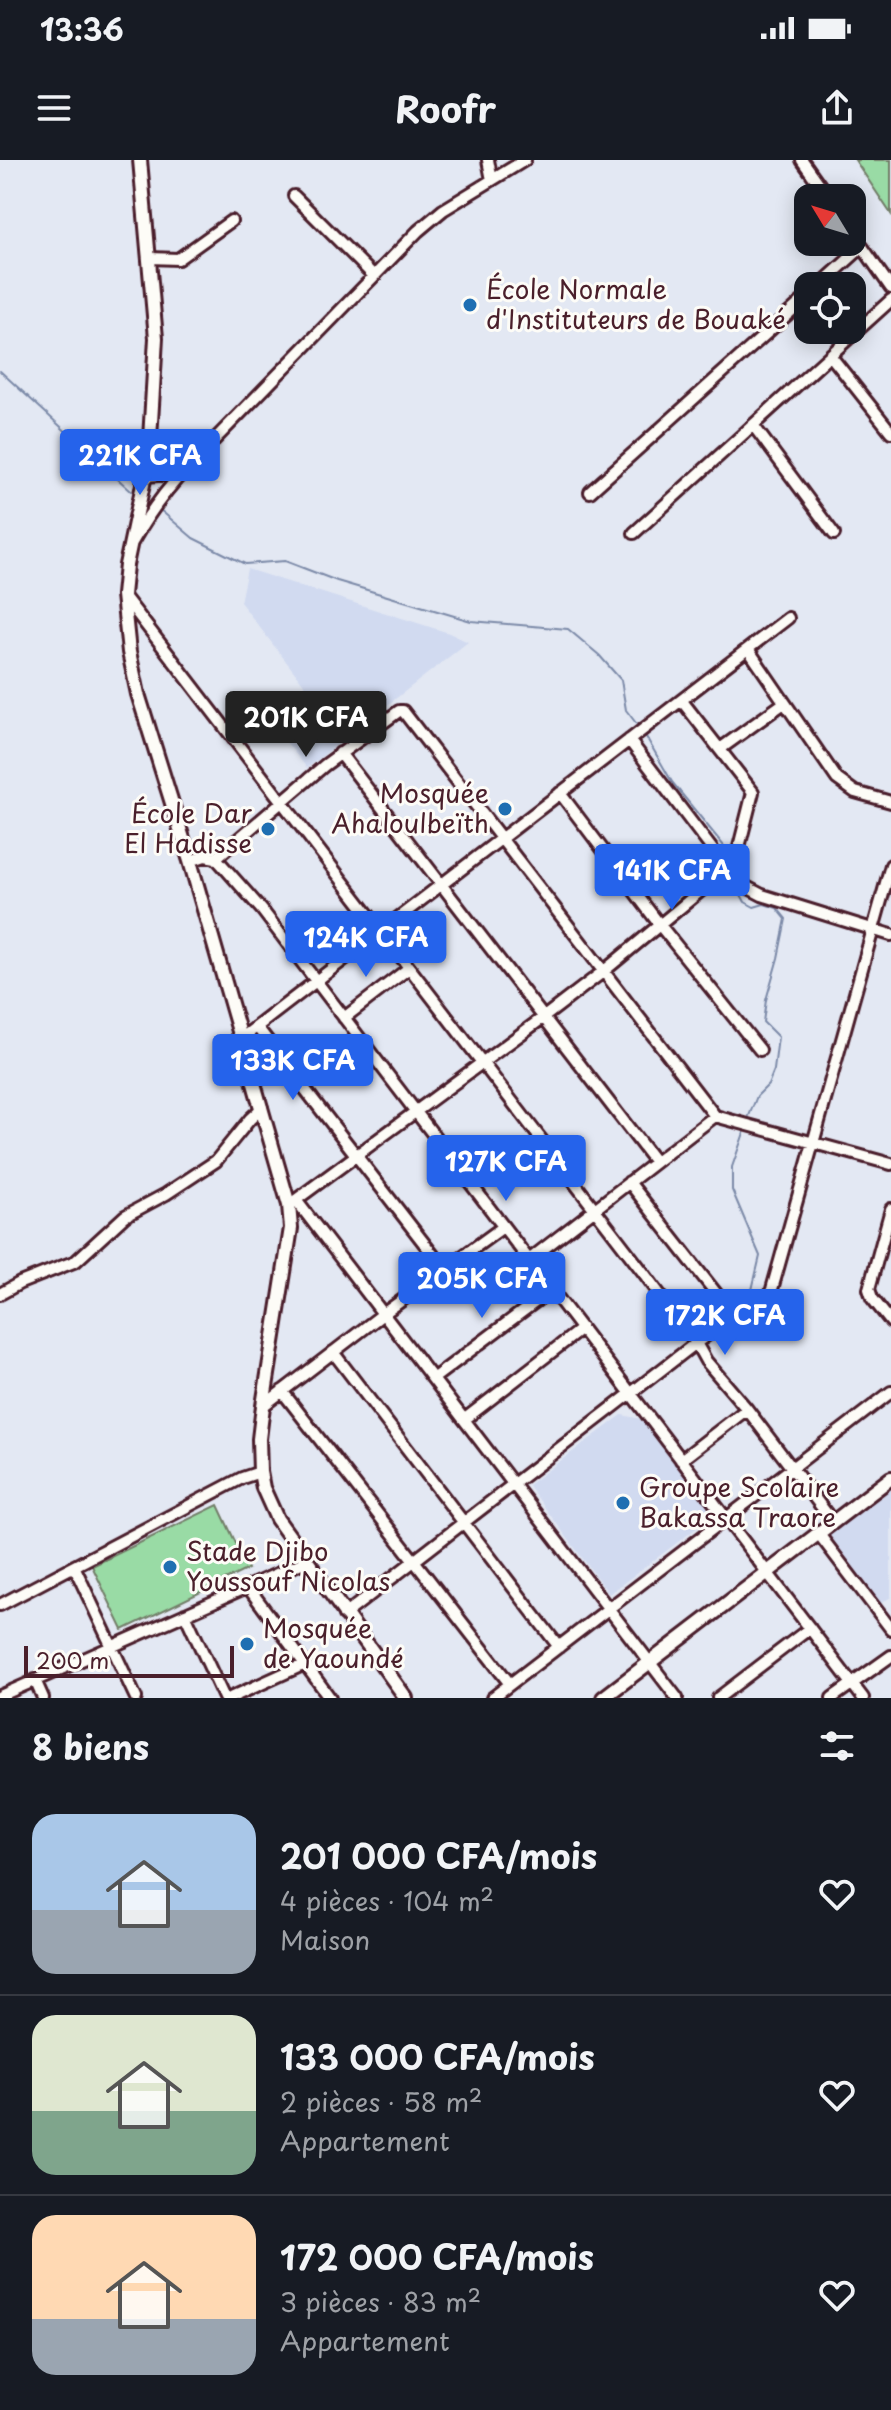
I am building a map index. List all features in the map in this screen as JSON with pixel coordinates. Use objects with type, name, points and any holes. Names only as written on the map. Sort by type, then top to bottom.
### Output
[{"type":"main road","points":[[140,160],[150,258],[155,354],[145,476],[128,550],[123,595],[129,652],[160,770],[293,1202],[263,1406],[259,1439],[260,1472],[263,1488],[277,1519],[406,1698]]},
{"type":"main road","points":[[603,1698],[891,1478]]},
{"type":"street","points":[[488,160],[492,180]]},
{"type":"street","points":[[128,550],[166,489],[373,275],[443,210],[525,160]]},
{"type":"street","points":[[802,160],[819,184]]},
{"type":"street","points":[[294,196],[373,275]]},
{"type":"street","points":[[150,258],[178,259],[231,221]]},
{"type":"street","points":[[866,253],[891,288]]},
{"type":"street","points":[[834,272],[852,256]]},
{"type":"street","points":[[634,533],[891,300]]},
{"type":"street","points":[[590,492],[794,309]]},
{"type":"street","points":[[830,355],[891,432]]},
{"type":"street","points":[[753,425],[834,534]]},
{"type":"street","points":[[145,476],[171,474],[186,469]]},
{"type":"street","points":[[123,595],[696,1343],[706,1361],[747,1409],[833,1522]]},
{"type":"street","points":[[242,1038],[788,618]]},
{"type":"street","points":[[748,649],[845,787],[891,802]]},
{"type":"street","points":[[677,1698],[434,1378],[293,1202],[604,971],[736,859],[753,792],[682,701]]},
{"type":"street","points":[[720,749],[784,703]]},
{"type":"street","points":[[216,858],[340,753],[403,711],[715,1116],[891,1164]]},
{"type":"street","points":[[629,740],[727,869],[743,885],[762,895],[891,935]]},
{"type":"street","points":[[340,753],[655,1162]]},
{"type":"street","points":[[560,793],[760,1050]]},
{"type":"street","points":[[190,861],[205,856],[216,858],[262,910],[863,1698]]},
{"type":"street","points":[[344,1615],[696,1343],[724,1324],[755,1313],[769,1300],[891,865]]},
{"type":"street","points":[[344,1018],[409,968]]},
{"type":"street","points":[[257,1027],[444,1269]]},
{"type":"street","points":[[0,1294],[76,1261],[125,1216],[216,1161],[262,1108]]},
{"type":"street","points":[[529,1260],[715,1116]]},
{"type":"street","points":[[629,1182],[726,1306],[733,1321]]},
{"type":"street","points":[[891,1209],[869,1289],[872,1298],[891,1322]]},
{"type":"street","points":[[263,1406],[503,1227]]},
{"type":"street","points":[[434,1378],[551,1290]]},
{"type":"street","points":[[465,1419],[580,1330]]},
{"type":"street","points":[[333,1352],[559,1647]]},
{"type":"street","points":[[282,1391],[510,1684]]},
{"type":"street","points":[[492,1698],[891,1392]]},
{"type":"street","points":[[681,1460],[747,1409]]},
{"type":"street","points":[[0,1605],[242,1478],[260,1472]]},
{"type":"street","points":[[818,1533],[891,1629]]},
{"type":"street","points":[[0,1696],[306,1561]]},
{"type":"street","points":[[74,1566],[136,1698]]},
{"type":"street","points":[[248,1587],[330,1698]]},
{"type":"street","points":[[185,1614],[227,1698],[305,1664]]},
{"type":"street","points":[[718,1698],[810,1628]]},
{"type":"street","points":[[832,1698],[891,1656]]},
{"type":"street","points":[[35,1680],[43,1698]]},
{"type":"shaded area","points":[[247,569],[449,633],[468,642],[307,768],[274,727],[313,696],[240,602]]},
{"type":"shaded area","points":[[622,1415],[641,1419],[714,1515],[609,1594],[528,1485]]},
{"type":"shaded area","points":[[891,1487],[891,1597],[875,1607],[829,1535]]},
{"type":"green space","points":[[855,160],[891,160],[891,214]]},
{"type":"green space","name":"Stade Djibo Youssouf Nicolas","points":[[218,1505],[248,1569],[123,1630],[92,1566]]},
{"type":"waterway","points":[[0,371],[131,491]]},
{"type":"waterway","points":[[159,509],[193,538],[245,564],[285,561],[337,581],[471,621],[568,629],[599,655],[621,680],[626,710],[639,727]]},
{"type":"waterway","points":[[645,735],[672,782],[728,851]]},
{"type":"waterway","points":[[739,891],[745,902],[754,907],[764,904],[777,908],[786,919],[763,1022],[778,1037],[774,1070],[768,1085],[757,1096],[749,1116]]},
{"type":"waterway","points":[[743,1305],[752,1290],[760,1256],[732,1190],[732,1167],[745,1130]]},
{"type":"place","name":"École Normale d'Instituteurs de Bouaké","points":[[470,305]]},
{"type":"place","name":"Mosquée Ahaloulbeïth","points":[[505,809]]},
{"type":"place","name":"École Dar El Hadisse","points":[[268,829]]},
{"type":"place","name":"Groupe Scolaire Bakassa Traore","points":[[623,1503]]},
{"type":"place","name":"Stade Djibo Youssouf Nicolas","points":[[170,1567]]},
{"type":"place","name":"Mosquée de Yaoundé","points":[[247,1644]]}]
